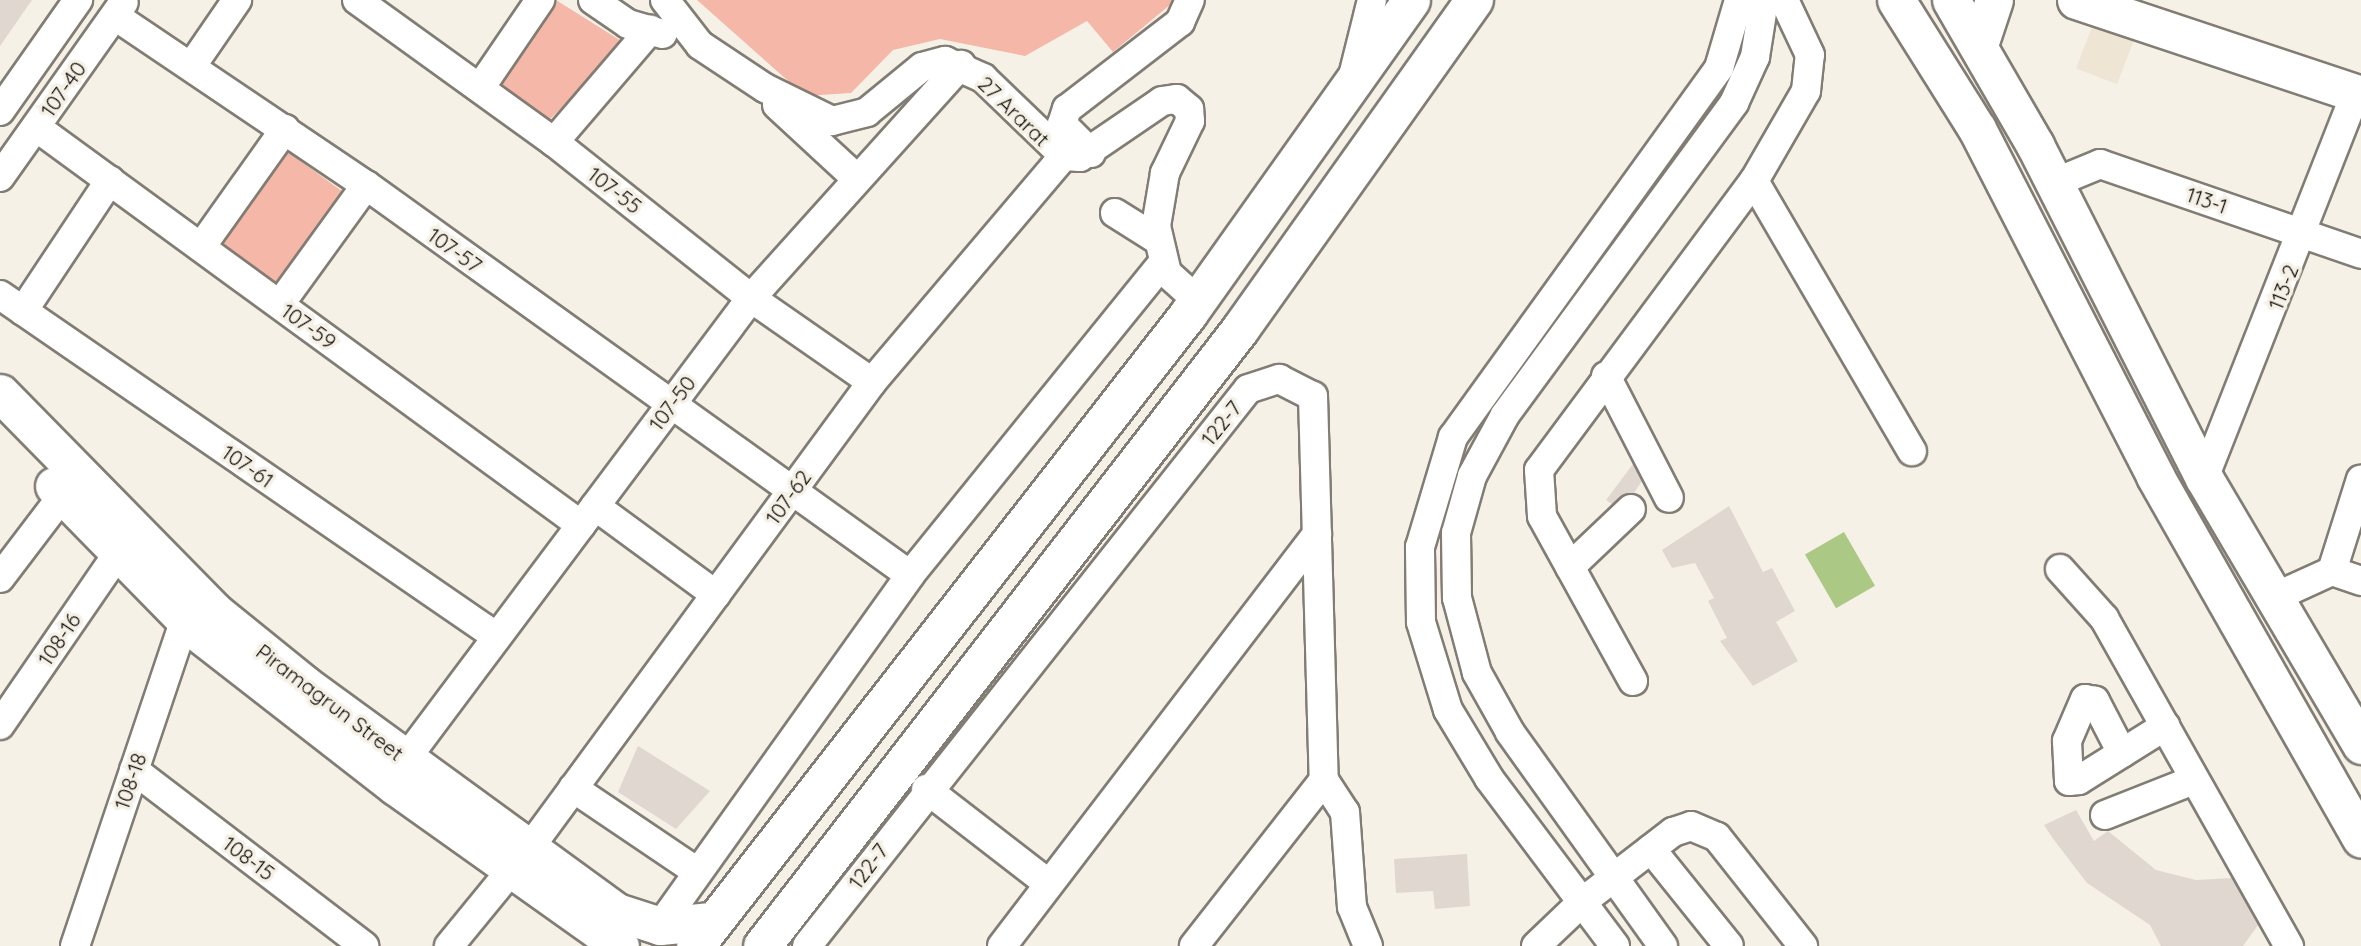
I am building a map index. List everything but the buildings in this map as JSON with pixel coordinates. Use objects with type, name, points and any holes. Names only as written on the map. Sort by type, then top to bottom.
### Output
[{"type":"main road","points":[[703,934],[795,812],[1198,301],[1353,78],[1411,0]]},
{"type":"main road","points":[[762,946],[1240,329],[1474,0]]},
{"type":"main road","points":[[1896,0],[1977,128],[2155,477],[2361,838]]},
{"type":"main road","points":[[1951,0],[1980,42],[2204,478],[2358,734]]},
{"type":"main road","points":[[1980,42],[1994,0]]},
{"type":"main road","points":[[2076,0],[2359,87]]},
{"type":"main road","points":[[2151,0],[2359,87]]},
{"type":"main road","name":"Piramagrun Street","points":[[0,393],[214,611],[405,760],[620,946]]},
{"type":"main road","name":"Piramagrun Street","points":[[0,430],[118,553],[287,704],[520,860],[617,912],[660,926],[703,934]]},
{"type":"main road","points":[[795,812],[813,835],[841,844]]},
{"type":"main road","points":[[773,842],[814,878]]},
{"type":"street","points":[[193,64],[237,0]]},
{"type":"street","name":"107-55","points":[[357,0],[554,142],[751,298],[872,382]]},
{"type":"street","points":[[480,88],[540,0]]},
{"type":"street","points":[[593,0],[650,30],[700,45]]},
{"type":"street","name":"27 Ararat","points":[[665,0],[700,45],[765,88],[818,117],[842,120],[867,112],[922,67],[961,65],[1002,94],[1037,136],[1077,154]]},
{"type":"street","points":[[660,926],[696,871],[909,575],[1161,252],[1165,173],[1189,109],[1177,99],[1162,101],[1077,154],[1062,124],[1067,109],[1180,22],[1189,0]]},
{"type":"street","points":[[1353,78],[1372,0]]},
{"type":"street","points":[[1636,910],[1610,940],[1452,719],[1428,658],[1419,603],[1422,529],[1441,460],[1511,354],[1720,68],[1739,0]]},
{"type":"street","points":[[1663,946],[1574,824],[1488,694],[1469,655],[1457,598],[1459,514],[1492,435],[1532,376],[1734,103],[1755,57],[1764,0]]},
{"type":"street","points":[[1633,681],[1542,516],[1536,484],[1545,457],[1754,181],[1810,79],[1810,55],[1784,0]]},
{"type":"street","points":[[0,111],[71,2]]},
{"type":"street","name":"107-57","points":[[120,8],[193,64],[909,575]]},
{"type":"street","name":"107-40","points":[[0,177],[9,147],[37,127],[120,8]]},
{"type":"street","points":[[554,142],[650,30]]},
{"type":"street","name":"107-50","points":[[405,760],[751,298],[855,177],[961,65]]},
{"type":"street","name":"113-2","points":[[2204,478],[2306,233],[2359,87]]},
{"type":"street","points":[[765,88],[855,177]]},
{"type":"street","name":"107-59","points":[[37,127],[280,304],[588,515],[716,595]]},
{"type":"street","points":[[201,247],[285,128]]},
{"type":"street","name":"107-62","points":[[449,946],[520,860],[872,382],[1077,154]]},
{"type":"street","name":"113-1","points":[[2054,183],[2100,164],[2361,254]]},
{"type":"street","points":[[23,312],[110,180]]},
{"type":"street","points":[[1754,181],[1912,452]]},
{"type":"street","points":[[280,304],[366,185]]},
{"type":"street","points":[[1115,213],[1161,252],[1198,301]]},
{"type":"street","name":"107-61","points":[[0,295],[497,637]]},
{"type":"street","points":[[1552,298],[1573,322]]},
{"type":"street","points":[[1511,354],[1527,363],[1532,376]]},
{"type":"street","points":[[1606,376],[1669,498]]},
{"type":"street","name":"122-7","points":[[807,946],[926,789],[1248,389],[1279,379],[1313,396],[1324,780]]},
{"type":"street","points":[[2332,571],[2361,479]]},
{"type":"street","points":[[0,578],[63,495]]},
{"type":"street","points":[[1570,567],[1631,509]]},
{"type":"street","points":[[1002,946],[1317,534]]},
{"type":"street","name":"108-16","points":[[0,725],[118,553]]},
{"type":"street","points":[[2060,569],[2104,618],[2289,946]]},
{"type":"street","points":[[2275,597],[2332,571],[2361,581]]},
{"type":"street","name":"108-18","points":[[84,941],[134,770],[186,616]]},
{"type":"street","points":[[2122,753],[2165,726]]},
{"type":"street","name":"108-15","points":[[134,770],[364,946]]},
{"type":"street","points":[[1194,946],[1324,780],[1345,812],[1352,907],[1368,946]]},
{"type":"street","points":[[2105,815],[2194,780]]},
{"type":"street","points":[[573,788],[696,871]]},
{"type":"street","points":[[926,789],[1049,884]]},
{"type":"street","points":[[1544,846],[1574,824]]},
{"type":"street","points":[[1536,946],[1582,902],[1682,828],[1708,830],[1803,946]]},
{"type":"street","points":[[1651,849],[1729,946]]},
{"type":"shaded area","points":[[556,0],[626,44],[542,127],[492,88]]},
{"type":"shaded area","points":[[697,0],[1176,0],[1113,52],[1087,21],[1025,56],[940,39],[893,50],[851,93],[805,96]]},
{"type":"shaded area","points":[[2095,19],[2136,35],[2117,84],[2076,68]]},
{"type":"shaded area","points":[[284,149],[346,194],[276,291],[214,245]]},
{"type":"shaded area","points":[[1844,532],[1875,586],[1836,608],[1805,554]]}]
